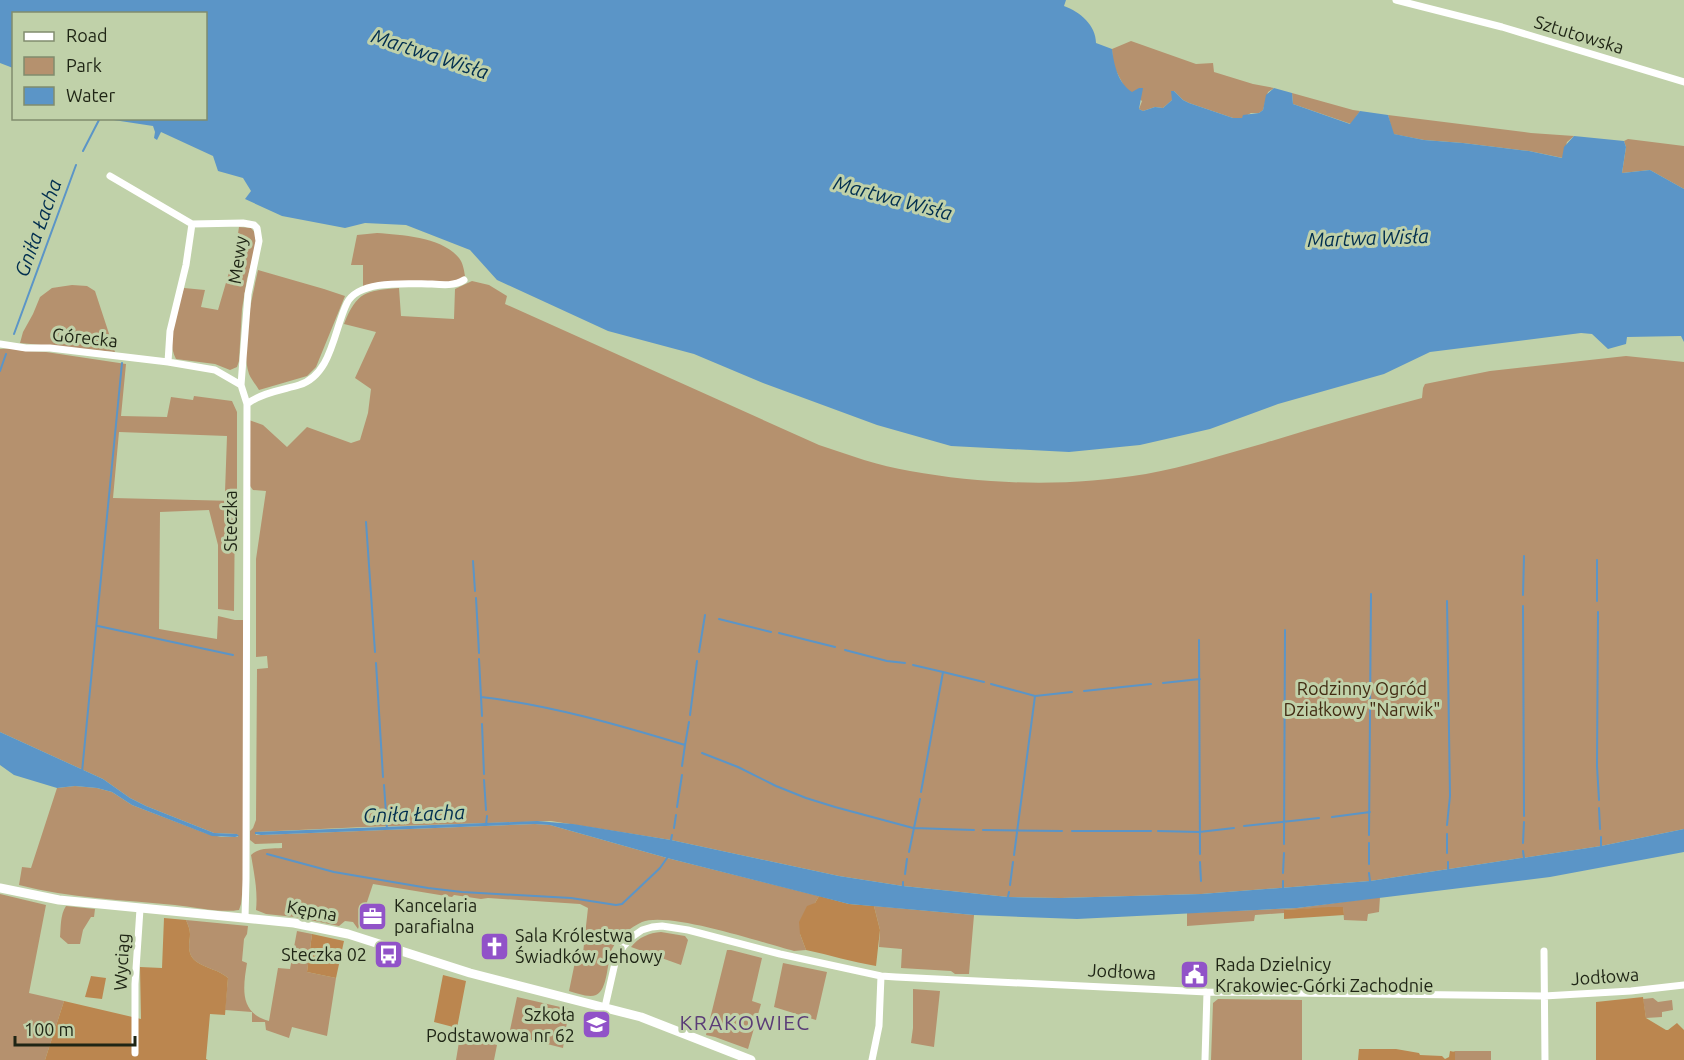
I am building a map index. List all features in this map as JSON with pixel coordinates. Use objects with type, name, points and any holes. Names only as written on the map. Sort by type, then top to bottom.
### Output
[{"type":"street","name":"Sztutowska","points":[[1396,0],[1502,27],[1684,82]]},
{"type":"street","points":[[110,176],[192,224],[186,265],[170,331],[168,362]]},
{"type":"street","name":"Mewy","points":[[192,224],[243,223],[254,225],[258,231],[259,247],[248,294],[241,385]]},
{"type":"street","points":[[241,385],[247,404],[255,397],[302,384],[315,377],[328,355],[350,296],[358,291],[401,284],[450,285],[464,280]]},
{"type":"street","name":"Górecka","points":[[0,344],[168,362],[215,370],[241,385]]},
{"type":"street","name":"Steczka","points":[[245,918],[247,404]]},
{"type":"street","name":"Kępna","points":[[0,888],[45,898],[294,923],[348,934],[470,973],[605,1007],[658,1023],[748,1059]]},
{"type":"street","name":"Wyciąg","points":[[135,1053],[135,984],[140,909]]},
{"type":"street","name":"Jodłowa","points":[[605,1007],[615,963],[623,947],[642,930],[662,926],[688,930],[770,952],[881,976],[1207,992],[1544,996],[1631,991],[1684,985]]},
{"type":"street","points":[[1544,951],[1545,1060]]},
{"type":"street","points":[[873,1060],[879,1026],[881,976]]},
{"type":"street","points":[[1205,1060],[1207,992]]},
{"type":"green space","points":[[1131,41],[1196,64],[1213,63],[1214,72],[1274,88],[1268,92],[1263,110],[1242,118],[1233,118],[1189,103],[1174,91],[1172,100],[1163,108],[1155,107],[1143,111],[1139,109],[1142,101],[1125,88],[1113,65],[1112,49]]},
{"type":"green space","points":[[1292,93],[1360,111],[1351,124],[1293,104]]},
{"type":"green space","points":[[1388,115],[1531,133],[1574,136],[1567,142],[1563,158],[1529,151],[1424,140],[1393,134]]},
{"type":"green space","points":[[1628,139],[1684,146],[1684,189],[1650,170],[1622,173],[1626,147],[1624,141]]},
{"type":"green space","points":[[239,227],[251,228],[256,234],[256,246],[242,309],[237,367],[230,370],[215,364],[176,359],[172,333],[184,288],[205,290],[201,307],[218,310],[230,269],[235,269],[239,255],[235,253]]},
{"type":"green space","points":[[377,233],[421,238],[443,246],[459,258],[465,276],[455,283],[387,282],[363,286],[363,265],[351,265],[357,235]]},
{"type":"green space","points":[[258,270],[345,296],[316,367],[307,376],[259,390],[249,374],[246,350],[248,322]]},
{"type":"green space","name":"Rodzinny Ogród Działkowy \"Narwik\"","points":[[472,281],[489,285],[507,296],[505,304],[819,445],[898,469],[998,482],[1087,481],[1161,471],[1422,398],[1425,384],[1490,371],[1626,356],[1684,362],[1684,829],[1601,846],[1370,881],[1201,894],[1060,898],[1008,897],[903,886],[839,876],[671,840],[551,821],[255,832],[256,835],[261,835],[550,825],[667,858],[819,896],[800,934],[806,950],[794,951],[694,924],[655,920],[642,922],[625,933],[614,945],[603,987],[593,996],[569,991],[575,962],[582,962],[588,908],[580,904],[481,899],[454,895],[452,897],[373,884],[358,929],[353,922],[345,921],[339,926],[266,914],[256,910],[256,889],[251,855],[262,850],[282,848],[282,843],[255,844],[250,840],[250,831],[256,820],[257,669],[268,668],[267,656],[256,657],[256,559],[266,491],[253,490],[250,486],[249,420],[263,425],[287,447],[307,427],[351,443],[360,440],[368,413],[371,389],[355,378],[376,332],[344,324],[353,305],[358,299],[371,292],[399,288],[401,316],[454,319],[455,289]]},
{"type":"green space","points":[[72,285],[87,286],[95,291],[115,352],[20,343],[40,297],[52,288]]},
{"type":"green space","points":[[12,348],[126,364],[121,416],[167,417],[171,397],[193,400],[194,396],[232,401],[237,412],[237,493],[225,492],[227,436],[119,432],[113,498],[235,501],[234,611],[218,609],[218,545],[209,510],[160,512],[159,629],[217,639],[218,616],[243,620],[243,885],[239,910],[216,910],[97,898],[19,885],[22,867],[31,868],[57,788],[75,786],[112,792],[132,805],[205,833],[221,837],[238,837],[237,834],[214,833],[146,806],[103,779],[0,732],[0,349]]},
{"type":"green space","points":[[0,894],[46,905],[29,993],[64,1001],[45,1060],[0,1060]]},
{"type":"green space","points":[[1380,897],[1379,912],[1368,914],[1367,921],[1344,920],[1343,907],[1284,910],[1284,913],[1255,915],[1254,921],[1187,926],[1187,913],[1297,908]]},
{"type":"green space","points":[[66,906],[95,909],[94,917],[91,917],[83,930],[80,944],[68,944],[60,937],[62,917]]},
{"type":"green space","points":[[874,906],[974,915],[969,974],[901,968],[902,949],[879,947],[880,930]]},
{"type":"green space","points":[[186,920],[248,926],[242,961],[247,963],[244,990],[252,1012],[225,1010],[228,978],[192,958],[189,948],[190,930]]},
{"type":"green space","points":[[297,931],[312,934],[307,972],[336,978],[327,1036],[292,1027],[289,1038],[266,1030],[265,1022],[252,1022],[252,1012],[269,1021],[278,968],[290,969]]},
{"type":"green space","points":[[661,932],[685,936],[688,940],[681,965],[631,947],[644,936]]},
{"type":"green space","points":[[727,950],[762,958],[752,1001],[761,1004],[748,1049],[706,1035]]},
{"type":"green space","points":[[783,963],[827,972],[816,1020],[774,1007]]},
{"type":"green space","points":[[913,989],[940,991],[934,1047],[911,1043]]},
{"type":"green space","points":[[517,997],[569,1009],[563,1048],[523,1038],[524,1034],[510,1030]]},
{"type":"green space","points":[[1653,998],[1658,1002],[1672,1000],[1673,1010],[1662,1012],[1662,1017],[1646,1018],[1643,999]]},
{"type":"green space","points":[[1218,999],[1302,1000],[1302,1060],[1211,1060],[1213,1003]]},
{"type":"green space","points":[[460,1036],[497,1045],[494,1060],[456,1060]]},
{"type":"green space","points":[[1453,1051],[1491,1051],[1491,1060],[1455,1060]]},
{"type":"shaded area","points":[[819,896],[849,904],[874,906],[880,930],[876,966],[806,950],[800,934],[799,922],[807,906],[815,903]]},
{"type":"shaded area","points":[[1343,907],[1344,915],[1284,919],[1284,910]]},
{"type":"shaded area","points":[[164,918],[186,920],[190,930],[189,948],[192,958],[228,978],[225,1015],[210,1014],[206,1059],[208,1060],[45,1060],[64,1001],[141,1019],[140,967],[162,968]]},
{"type":"shaded area","points":[[312,934],[344,941],[336,978],[307,972]]},
{"type":"shaded area","points":[[443,975],[466,981],[457,1028],[434,1022]]},
{"type":"shaded area","points":[[91,976],[106,978],[102,999],[85,997]]},
{"type":"shaded area","points":[[1643,997],[1646,1018],[1666,1030],[1677,1023],[1684,1030],[1684,1060],[1596,1060],[1596,1002]]},
{"type":"shaded area","points":[[1359,1049],[1396,1049],[1420,1055],[1442,1056],[1445,1059],[1449,1057],[1450,1051],[1455,1052],[1455,1060],[1358,1060]]},
{"type":"water","name":"Martwa Wisła","points":[[0,0],[1066,0],[1064,6],[1076,12],[1090,25],[1096,43],[1112,49],[1123,84],[1132,92],[1143,88],[1139,109],[1143,111],[1155,107],[1163,108],[1172,100],[1171,91],[1174,91],[1189,103],[1233,118],[1242,118],[1243,115],[1259,113],[1263,110],[1266,95],[1274,88],[1292,93],[1293,104],[1350,124],[1360,111],[1388,115],[1394,134],[1424,140],[1529,151],[1562,158],[1564,147],[1574,136],[1624,141],[1626,147],[1622,173],[1650,170],[1684,189],[1684,342],[1681,336],[1627,337],[1626,344],[1608,349],[1592,334],[1581,333],[1430,352],[1384,374],[1278,404],[1210,429],[1140,445],[1069,452],[951,446],[877,425],[763,383],[694,354],[608,331],[497,280],[470,250],[406,225],[365,223],[345,228],[282,216],[245,199],[251,191],[243,178],[218,171],[213,156],[161,132],[157,140],[154,138],[153,126],[114,120],[207,120],[207,12],[12,12],[12,68],[0,63]]},
{"type":"water","points":[[0,732],[103,779],[146,806],[214,833],[239,836],[212,836],[132,805],[112,792],[75,786],[57,788],[14,775],[0,765]]},
{"type":"water","name":"Gniła Łacha","points":[[537,821],[573,824],[671,840],[839,876],[903,886],[1008,897],[1060,898],[1201,894],[1370,881],[1601,846],[1684,829],[1684,852],[1550,877],[1297,908],[1077,919],[974,915],[849,904],[667,858],[550,825],[255,834],[255,832]]},
{"type":"waterway","name":"Gniła Łacha","points":[[83,151],[99,120]]},
{"type":"waterway","name":"Gniła Łacha","points":[[14,334],[76,165]]},
{"type":"waterway","name":"Gniła Łacha","points":[[0,371],[6,354]]},
{"type":"waterway","points":[[82,772],[122,363]]},
{"type":"waterway","points":[[366,522],[375,652]]},
{"type":"waterway","points":[[1523,595],[1524,556]]},
{"type":"waterway","points":[[1597,560],[1597,601]]},
{"type":"waterway","points":[[473,561],[475,591]]},
{"type":"waterway","points":[[1369,835],[1371,594]]},
{"type":"waterway","points":[[476,598],[479,653]]},
{"type":"waterway","points":[[1447,601],[1450,796],[1447,825]]},
{"type":"waterway","points":[[1523,606],[1524,816]]},
{"type":"waterway","points":[[1598,612],[1597,766],[1599,800]]},
{"type":"waterway","points":[[699,652],[705,615]]},
{"type":"waterway","points":[[719,619],[771,632]]},
{"type":"waterway","points":[[98,626],[233,655]]},
{"type":"waterway","points":[[1284,844],[1285,630]]},
{"type":"waterway","points":[[779,633],[835,647]]},
{"type":"waterway","points":[[1199,640],[1200,854]]},
{"type":"waterway","points":[[845,650],[887,661],[905,663]]},
{"type":"waterway","points":[[479,659],[482,716]]},
{"type":"waterway","points":[[690,715],[697,661]]},
{"type":"waterway","points":[[376,663],[383,777]]},
{"type":"waterway","points":[[913,665],[943,672]]},
{"type":"waterway","points":[[921,792],[943,672],[984,682]]},
{"type":"waterway","points":[[1163,683],[1200,679]]},
{"type":"waterway","points":[[991,684],[1035,696]]},
{"type":"waterway","points":[[1084,691],[1151,684]]},
{"type":"waterway","points":[[1014,855],[1035,696],[1072,692]]},
{"type":"waterway","points":[[481,697],[558,710],[685,745],[682,766]]},
{"type":"waterway","points":[[685,745],[689,722]]},
{"type":"waterway","points":[[482,724],[484,774]]},
{"type":"waterway","points":[[702,753],[738,767],[776,786],[835,807],[913,828],[974,830]]},
{"type":"waterway","points":[[677,807],[682,775]]},
{"type":"waterway","points":[[484,780],[486,810]]},
{"type":"waterway","points":[[384,785],[386,813]]},
{"type":"waterway","points":[[909,852],[920,799]]},
{"type":"waterway","points":[[1599,808],[1600,829]]},
{"type":"waterway","points":[[1332,817],[1370,812]]},
{"type":"waterway","points":[[674,828],[676,815]]},
{"type":"waterway","name":"Gniła Łacha","points":[[486,825],[487,816]]},
{"type":"waterway","points":[[1244,826],[1319,818]]},
{"type":"waterway","points":[[386,820],[387,828]]},
{"type":"waterway","points":[[1523,843],[1524,822]]},
{"type":"waterway","points":[[1158,831],[1199,832],[1234,828]]},
{"type":"waterway","points":[[983,830],[1062,831]]},
{"type":"waterway","points":[[1072,831],[1151,831]]},
{"type":"waterway","points":[[1447,834],[1447,853]]},
{"type":"waterway","points":[[671,840],[672,835]]},
{"type":"waterway","points":[[1601,837],[1601,846]]},
{"type":"waterway","points":[[1369,843],[1369,864]]},
{"type":"waterway","points":[[1523,851],[1524,858]]},
{"type":"waterway","points":[[1283,873],[1284,853]]},
{"type":"waterway","points":[[267,854],[334,872],[428,888],[571,898],[616,905],[622,904],[660,868],[667,858]]},
{"type":"waterway","points":[[905,874],[907,859]]},
{"type":"waterway","points":[[1010,885],[1013,862]]},
{"type":"waterway","points":[[1200,862],[1201,881]]},
{"type":"waterway","points":[[1448,862],[1448,869]]},
{"type":"waterway","points":[[1369,873],[1370,881]]},
{"type":"waterway","points":[[1283,881],[1283,888]]},
{"type":"waterway","points":[[1008,897],[1009,892]]},
{"type":"place","name":"Kancelaria parafialna","points":[[373,916]]},
{"type":"place","name":"Sala Królestwa Świadków Jehowy","points":[[494,946]]},
{"type":"place","name":"Steczka 02","points":[[388,955]]},
{"type":"place","name":"Rada Dzielnicy Krakowiec-Górki Zachodnie","points":[[1194,975]]},
{"type":"place","name":"Szkoła Podstawowa nr 62","points":[[596,1025]]},
{"type":"district","name":"KRAKOWIEC","points":[[745,1023]]}]
